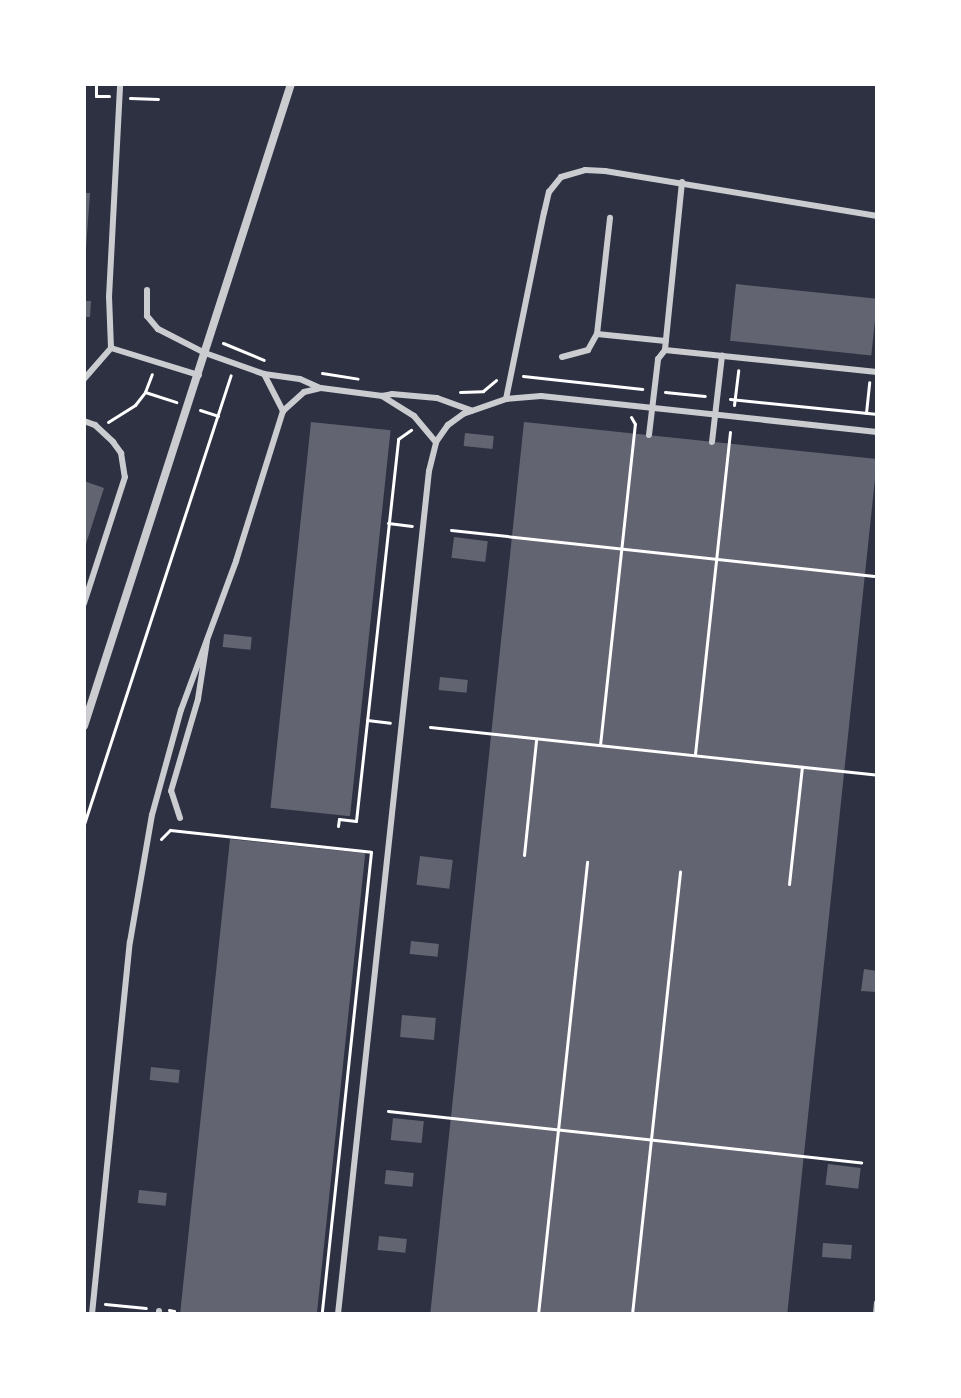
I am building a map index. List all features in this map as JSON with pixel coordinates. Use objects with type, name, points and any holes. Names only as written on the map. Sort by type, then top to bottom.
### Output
[{"type":"street","points":[[84,726],[291,84]]},
{"type":"lane","points":[[84,379],[111,348],[109,297],[120,84]]},
{"type":"lane","points":[[506,399],[549,192],[561,177],[585,170],[605,171],[877,216]]},
{"type":"lane","points":[[649,435],[658,359],[665,350],[682,182]]},
{"type":"lane","points":[[562,357],[588,350],[597,334],[610,218]]},
{"type":"lane","points":[[147,290],[146,308],[151,323],[205,353],[264,374],[291,377],[321,388],[382,396],[437,398],[472,411]]},
{"type":"lane","points":[[597,334],[666,341]]},
{"type":"lane","points":[[111,348],[199,375]]},
{"type":"lane","points":[[665,350],[877,372]]},
{"type":"lane","points":[[712,442],[722,356]]},
{"type":"lane","points":[[264,374],[283,411]]},
{"type":"lane","points":[[92,1314],[136,899],[156,800],[209,629],[236,561],[283,411],[304,392],[321,388]]},
{"type":"lane","points":[[382,396],[414,416],[436,442]]},
{"type":"lane","points":[[338,1314],[429,471],[436,442],[448,425],[472,411],[506,399],[541,396],[877,432]]},
{"type":"lane","points":[[84,421],[95,425],[113,442],[121,453],[125,477],[84,603]]},
{"type":"lane","points":[[180,818],[171,791],[198,699],[209,629]]},
{"type":"lane","points":[[876,1314],[877,1303]]},
{"type":"path","points":[[96,84],[96,96],[113,96]]},
{"type":"path","points":[[130,98],[158,99]]},
{"type":"path","points":[[734,405],[739,366]]},
{"type":"path","points":[[84,824],[231,373]]},
{"type":"path","points":[[522,376],[646,390]]},
{"type":"path","points":[[866,413],[869,382]]},
{"type":"path","points":[[634,388],[634,395]]},
{"type":"path","points":[[661,391],[708,396]]},
{"type":"path","points":[[108,422],[126,412],[145,392],[177,403]]},
{"type":"path","points":[[723,398],[877,414]]},
{"type":"path","points":[[200,410],[218,416]]},
{"type":"path","points":[[600,745],[635,424],[631,417]]},
{"type":"path","points":[[338,826],[339,819],[356,821],[398,439],[416,426]]},
{"type":"path","points":[[695,755],[730,432]]},
{"type":"path","points":[[388,523],[412,526]]},
{"type":"path","points":[[451,530],[877,576]]},
{"type":"path","points":[[367,720],[390,723]]},
{"type":"path","points":[[430,727],[877,775]]},
{"type":"path","points":[[524,855],[536,739]]},
{"type":"path","points":[[789,884],[802,767]]},
{"type":"path","points":[[155,849],[170,830],[371,852],[322,1314]]},
{"type":"path","points":[[336,848],[337,840]]},
{"type":"path","points":[[538,1314],[587,862]]},
{"type":"path","points":[[632,1314],[680,872]]},
{"type":"path","points":[[388,1111],[861,1162]]},
{"type":"path","points":[[103,1303],[174,1311],[174,1314]]},
{"type":"building","points":[[84,193],[90,193],[86,248],[84,248]]},
{"type":"building","points":[[736,284],[877,299],[871,356],[730,341]]},
{"type":"building","points":[[84,301],[91,301],[90,317],[84,317]]},
{"type":"building","points":[[311,422],[391,430],[350,816],[270,808]]},
{"type":"building","points":[[524,422],[877,459],[787,1314],[430,1314]]},
{"type":"building","points":[[465,433],[494,436],[492,449],[464,446]]},
{"type":"building","points":[[84,481],[104,488],[85,547],[84,547]]},
{"type":"building","points":[[454,537],[488,541],[485,562],[451,558]]},
{"type":"building","points":[[224,634],[252,637],[250,650],[223,647]]},
{"type":"building","points":[[440,677],[468,680],[466,693],[439,690]]},
{"type":"building","points":[[230,839],[365,853],[317,1314],[180,1314]]},
{"type":"building","points":[[420,856],[453,860],[449,889],[416,885]]},
{"type":"building","points":[[411,941],[439,944],[437,957],[410,954]]},
{"type":"building","points":[[864,969],[877,971],[877,992],[861,991]]},
{"type":"building","points":[[402,1015],[436,1018],[434,1040],[400,1037]]},
{"type":"building","points":[[151,1067],[180,1070],[178,1083],[150,1080]]},
{"type":"building","points":[[393,1118],[424,1121],[422,1143],[391,1140]]},
{"type":"building","points":[[828,1164],[861,1168],[858,1189],[825,1185]]},
{"type":"building","points":[[386,1170],[414,1173],[412,1187],[385,1184]]},
{"type":"building","points":[[139,1190],[167,1193],[165,1206],[138,1203]]},
{"type":"building","points":[[379,1236],[407,1239],[405,1253],[378,1250]]},
{"type":"building","points":[[823,1243],[852,1245],[851,1259],[822,1257]]}]
